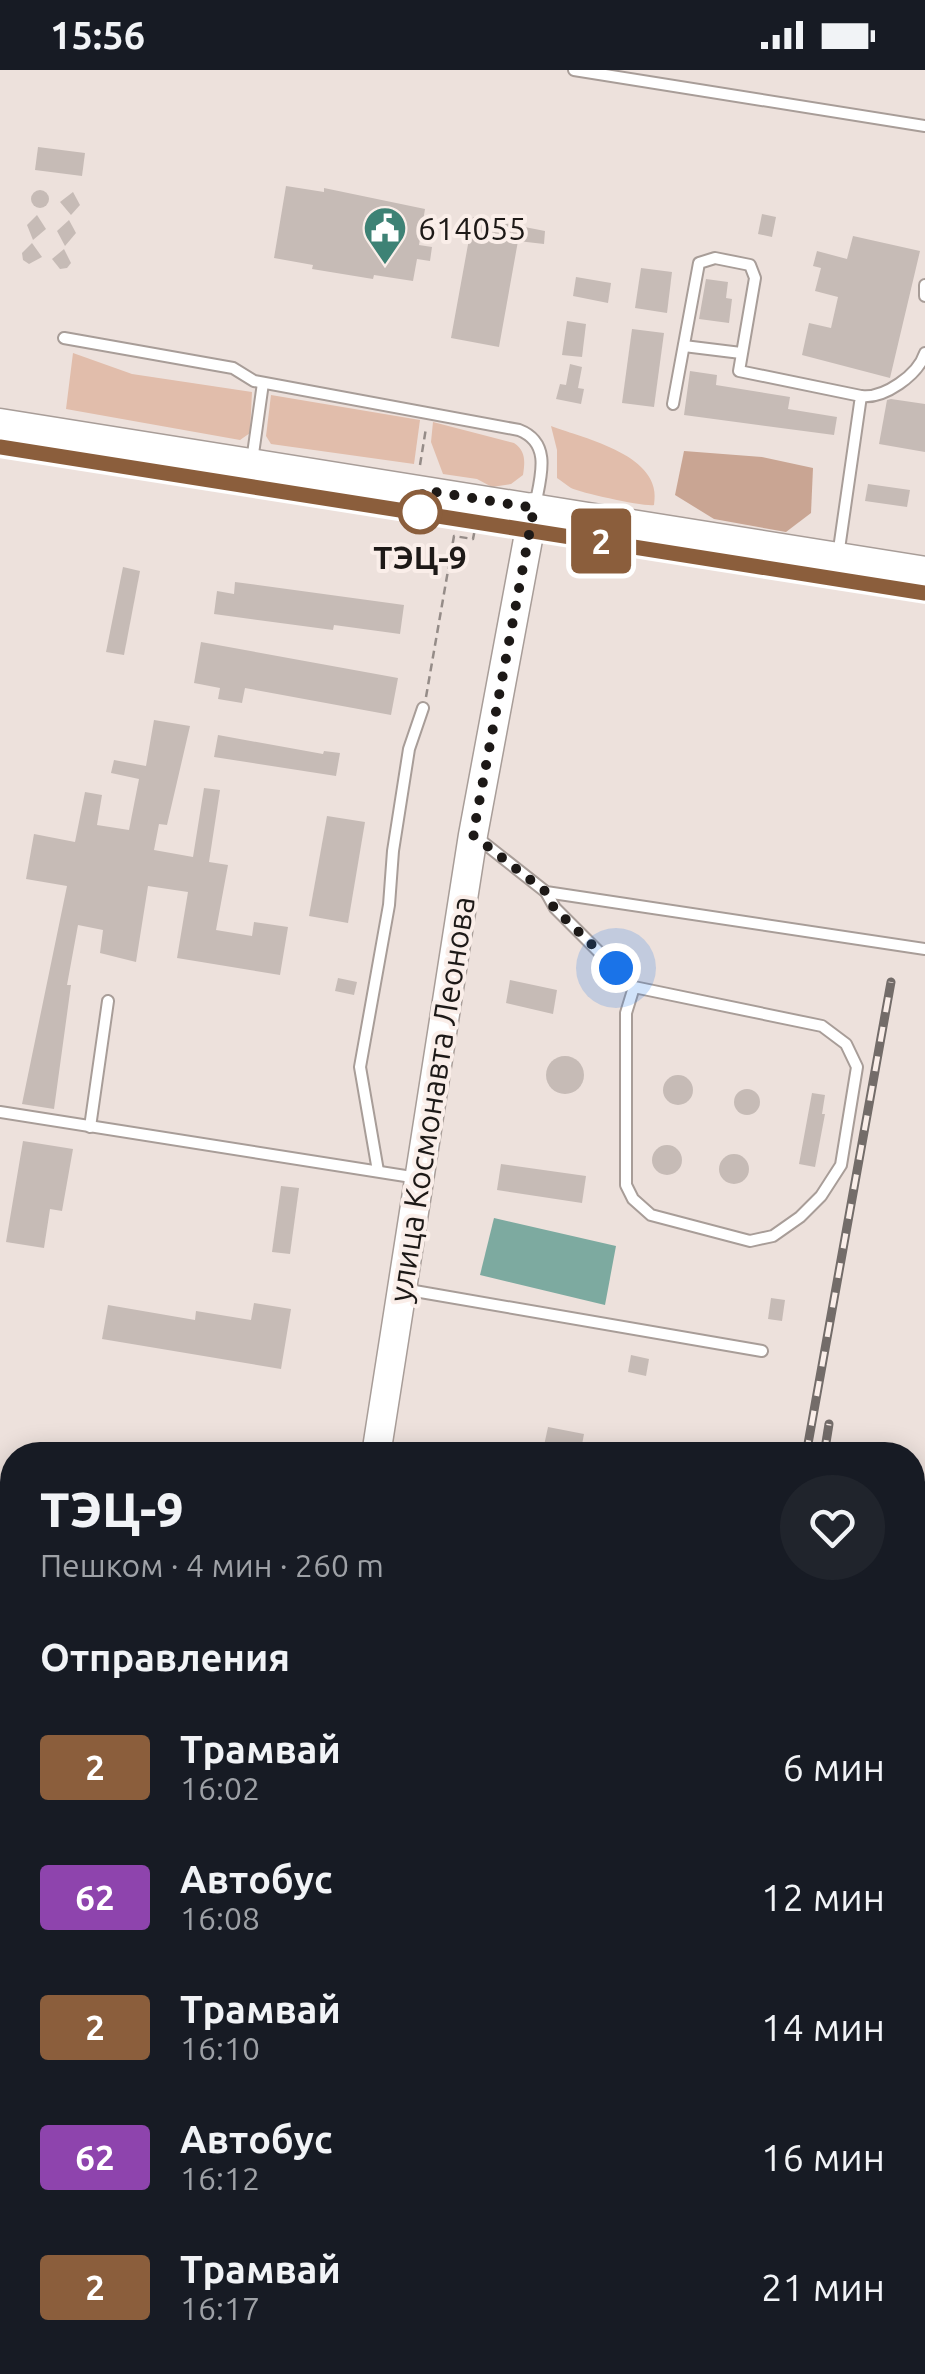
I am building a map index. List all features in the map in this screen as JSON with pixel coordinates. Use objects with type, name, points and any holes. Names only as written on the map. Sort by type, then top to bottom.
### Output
[{"type":"street","points":[[0,423],[925,571]]},
{"type":"street","name":"улица Космонавта Леонова","points":[[378,1442],[473,835],[534,508]]},
{"type":"lane","points":[[574,70],[925,126]]},
{"type":"lane","points":[[673,404],[697,268],[704,260],[746,263],[754,272],[738,367],[742,373],[873,398],[918,367],[925,354]]},
{"type":"lane","points":[[925,285],[925,296]]},
{"type":"lane","points":[[64,338],[233,368],[249,379],[519,430],[533,437],[542,458],[534,508]]},
{"type":"lane","points":[[684,346],[741,353]]},
{"type":"lane","points":[[252,463],[263,382]]},
{"type":"lane","points":[[838,557],[861,396]]},
{"type":"lane","points":[[378,1172],[360,1068],[389,905],[409,749],[424,708]]},
{"type":"lane","points":[[473,835],[546,892],[554,908],[634,987],[822,1026],[846,1044],[857,1067],[842,1165],[822,1196],[773,1236],[750,1241],[651,1215],[633,1200],[626,1185],[626,1013],[634,987]]},
{"type":"lane","points":[[546,892],[925,949]]},
{"type":"lane","points":[[90,1126],[108,1001]]},
{"type":"lane","points":[[0,1112],[419,1178]]},
{"type":"lane","points":[[401,1289],[762,1350]]},
{"type":"path","points":[[419,472],[428,412]]},
{"type":"path","points":[[424,708],[454,536],[472,539],[476,520]]},
{"type":"shaded area","points":[[73,353],[132,374],[252,392],[250,433],[240,440],[66,409]]},
{"type":"shaded area","points":[[271,395],[420,420],[414,464],[271,444],[266,436]]},
{"type":"shaded area","points":[[433,422],[514,443],[524,457],[523,475],[511,484],[492,487],[477,479],[443,474],[431,442]]},
{"type":"shaded area","points":[[551,426],[635,461],[654,488],[654,505],[587,493],[557,478],[557,450]]},
{"type":"shaded area","points":[[684,451],[762,457],[813,468],[811,513],[786,532],[714,519],[675,495]]},
{"type":"water","points":[[494,1218],[616,1246],[605,1305],[480,1275]]},
{"type":"building","points":[[38,147],[85,153],[82,176],[35,170]]},
{"type":"building","points":[[286,186],[324,192],[324,188],[425,209],[419,245],[432,247],[430,261],[417,259],[413,281],[312,269],[313,265],[274,258]]},
{"type":"building","points":[[40,190],[49,199],[40,208],[31,199]]},
{"type":"building","points":[[73,192],[80,205],[71,215],[60,202]]},
{"type":"building","points":[[762,214],[776,217],[772,237],[758,234]]},
{"type":"building","points":[[37,215],[46,229],[33,240],[27,225]]},
{"type":"building","points":[[473,217],[545,231],[544,244],[518,241],[499,347],[451,338]]},
{"type":"building","points":[[69,220],[76,233],[65,246],[57,231]]},
{"type":"building","points":[[853,236],[920,251],[890,378],[802,355],[809,323],[831,328],[838,297],[815,291],[821,268],[813,266],[817,251],[847,259]]},
{"type":"building","points":[[32,243],[42,257],[29,264],[22,253]]},
{"type":"building","points":[[64,249],[71,263],[60,269],[52,259]]},
{"type":"building","points":[[641,268],[672,272],[667,313],[635,308]]},
{"type":"building","points":[[576,277],[611,283],[608,303],[573,296]]},
{"type":"building","points":[[706,279],[728,282],[726,298],[732,299],[729,323],[699,319]]},
{"type":"building","points":[[567,321],[586,324],[582,357],[562,355]]},
{"type":"building","points":[[632,329],[664,333],[654,407],[622,403]]},
{"type":"building","points":[[570,364],[582,367],[578,388],[584,389],[581,404],[556,399],[560,384],[566,385]]},
{"type":"building","points":[[690,371],[717,375],[716,385],[790,397],[788,409],[837,417],[834,435],[684,415]]},
{"type":"building","points":[[887,400],[925,404],[925,452],[879,444]]},
{"type":"building","points":[[868,484],[910,490],[907,507],[865,501]]},
{"type":"building","points":[[123,567],[140,571],[124,655],[106,652]]},
{"type":"building","points":[[235,582],[404,605],[400,634],[334,625],[333,630],[214,614],[217,591],[234,594]]},
{"type":"building","points":[[201,642],[398,678],[391,715],[245,688],[242,703],[218,699],[220,688],[194,683]]},
{"type":"building","points":[[154,720],[190,726],[167,825],[159,824],[154,850],[193,857],[204,788],[220,790],[209,862],[228,865],[216,930],[252,936],[254,922],[288,927],[280,975],[177,958],[188,892],[148,886],[136,962],[100,953],[103,930],[78,925],[67,985],[71,985],[54,1109],[22,1104],[67,886],[26,879],[34,834],[75,842],[85,792],[102,795],[97,825],[129,830],[139,779],[111,773],[114,760],[146,766]]},
{"type":"building","points":[[218,735],[323,754],[340,753],[336,776],[214,757]]},
{"type":"building","points":[[327,816],[365,822],[348,923],[309,916]]},
{"type":"building","points":[[338,978],[357,982],[354,995],[335,991]]},
{"type":"building","points":[[510,980],[557,990],[553,1014],[506,1003]]},
{"type":"building","points":[[565,1056],[578,1062],[584,1075],[578,1088],[565,1094],[552,1088],[546,1075],[552,1062]]},
{"type":"building","points":[[678,1075],[689,1079],[693,1090],[689,1101],[678,1105],[667,1101],[663,1090],[667,1079]]},
{"type":"building","points":[[747,1089],[756,1093],[760,1102],[756,1111],[747,1115],[738,1111],[734,1102],[738,1093]]},
{"type":"building","points":[[812,1093],[825,1095],[815,1167],[799,1164]]},
{"type":"building","points":[[23,1141],[73,1149],[62,1211],[50,1209],[44,1248],[6,1242]]},
{"type":"building","points":[[667,1145],[678,1149],[682,1160],[678,1171],[667,1175],[656,1171],[652,1160],[656,1149]]},
{"type":"building","points":[[734,1154],[745,1158],[749,1169],[745,1180],[734,1184],[723,1180],[719,1169],[723,1158]]},
{"type":"building","points":[[501,1164],[586,1176],[582,1203],[497,1190]]},
{"type":"building","points":[[281,1186],[299,1188],[290,1254],[272,1252]]},
{"type":"building","points":[[771,1298],[785,1300],[782,1321],[768,1319]]},
{"type":"building","points":[[254,1303],[291,1309],[281,1369],[102,1339],[108,1305],[195,1320],[196,1311],[251,1320]]},
{"type":"building","points":[[631,1355],[649,1359],[646,1376],[628,1372]]},
{"type":"building","points":[[548,1427],[584,1434],[582,1442],[545,1442]]},
{"type":"tram line","name":"2","points":[[0,447],[925,593]]},
{"type":"tram line","points":[[0,456],[925,602]]},
{"type":"railway","points":[[808,1442],[891,982]]},
{"type":"railway","points":[[826,1442],[829,1424]]},
{"type":"place","name":"614055","points":[[385,266]]},
{"type":"place","name":"ТЭЦ-9","points":[[420,512]]},
{"type":"route","points":[[420,512],[423,490],[534,508],[473,835],[546,892],[554,908],[616,968]]}]
